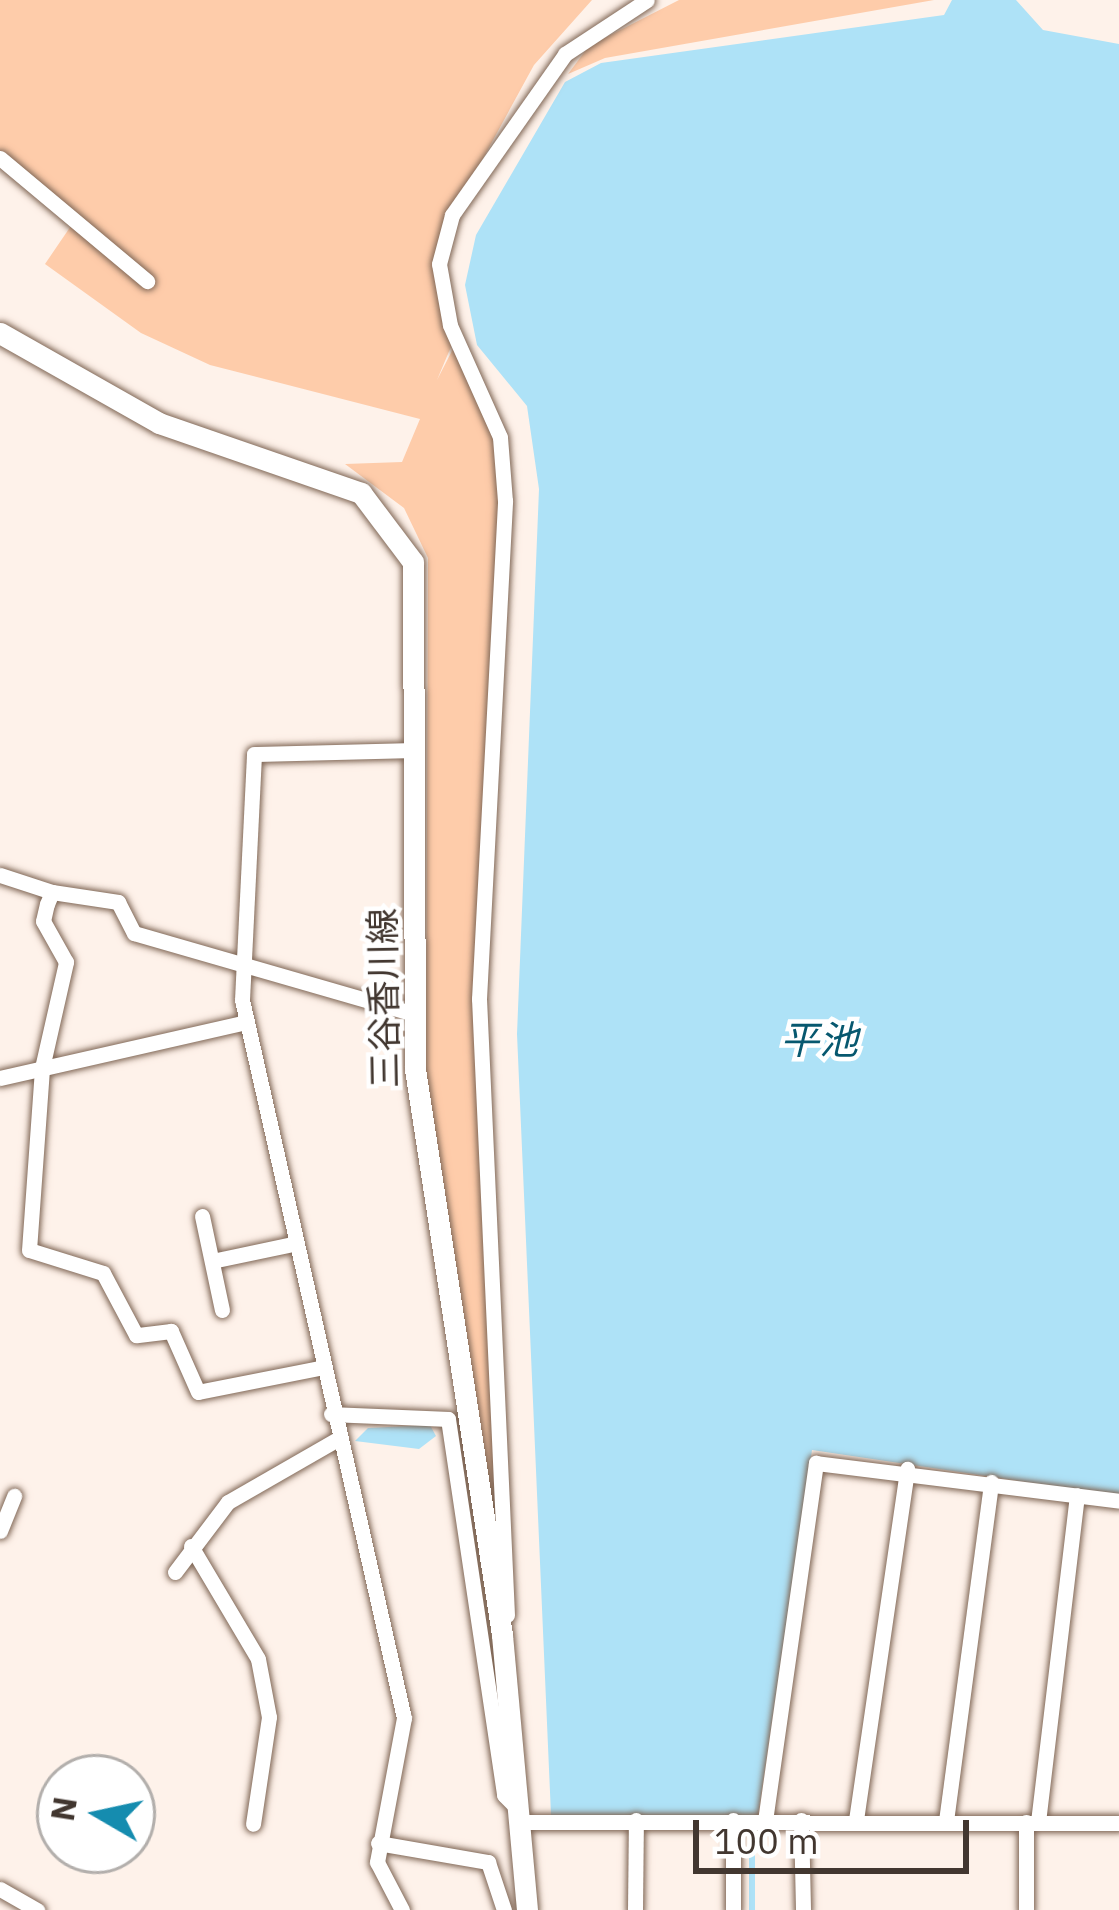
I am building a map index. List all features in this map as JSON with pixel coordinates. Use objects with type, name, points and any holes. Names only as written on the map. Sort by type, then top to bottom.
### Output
[{"type":"main road","name":"三谷香川線","points":[[0,333],[158,423],[334,480],[387,514],[418,591],[411,1013],[502,1635],[527,1910]]},
{"type":"street","points":[[502,1635],[479,999],[505,501],[500,437],[450,325],[439,264],[452,215],[565,54],[647,0]]},
{"type":"street","points":[[0,158],[147,281]]},
{"type":"street","points":[[402,1910],[378,1843],[404,1718],[319,1368],[247,1022],[244,964],[254,754],[417,750]]},
{"type":"street","points":[[0,875],[52,892],[118,902],[134,933],[411,1013]]},
{"type":"street","points":[[52,892],[43,922],[66,962],[43,1068],[28,1250],[103,1273],[136,1334],[171,1331],[198,1392],[319,1368]]},
{"type":"street","points":[[0,1078],[247,1022]]},
{"type":"street","points":[[202,1216],[222,1310]]},
{"type":"street","points":[[212,1261],[293,1244]]},
{"type":"street","points":[[331,1414],[448,1419],[504,1795],[520,1817],[1119,1823]]},
{"type":"street","points":[[175,1572],[191,1546],[260,1477],[336,1440]]},
{"type":"street","points":[[765,1820],[815,1463],[907,1469],[1119,1501]]},
{"type":"street","points":[[856,1820],[907,1469]]},
{"type":"street","points":[[946,1821],[991,1482]]},
{"type":"street","points":[[1026,1910],[1032,1822],[1077,1495]]},
{"type":"street","points":[[0,1531],[14,1496]]},
{"type":"street","points":[[191,1546],[258,1659],[269,1717],[254,1824]]},
{"type":"street","points":[[635,1910],[636,1820]]},
{"type":"street","points":[[733,1820],[734,1910]]},
{"type":"street","points":[[801,1820],[803,1910]]},
{"type":"street","points":[[378,1843],[488,1862],[504,1910]]},
{"type":"street","points":[[0,1889],[37,1910]]},
{"type":"shaded area","points":[[0,0],[592,0],[534,65],[439,239],[453,342],[437,380],[456,343],[498,438],[502,500],[477,988],[497,1536],[426,1089],[428,558],[404,508],[345,464],[402,462],[420,419],[210,365],[141,333],[45,264],[77,217],[0,153]]},
{"type":"shaded area","points":[[679,0],[934,0],[605,58],[568,74],[589,46]]},
{"type":"water","name":"平池","points":[[952,0],[1016,0],[1043,30],[1119,44],[1119,1496],[812,1450],[758,1815],[551,1815],[517,1034],[539,489],[527,406],[477,345],[465,285],[476,235],[565,82],[601,63],[944,15]]},
{"type":"water","points":[[430,1425],[436,1436],[419,1449],[355,1441],[368,1428]]},
{"type":"waterway","points":[[752,1833],[752,1910]]}]
